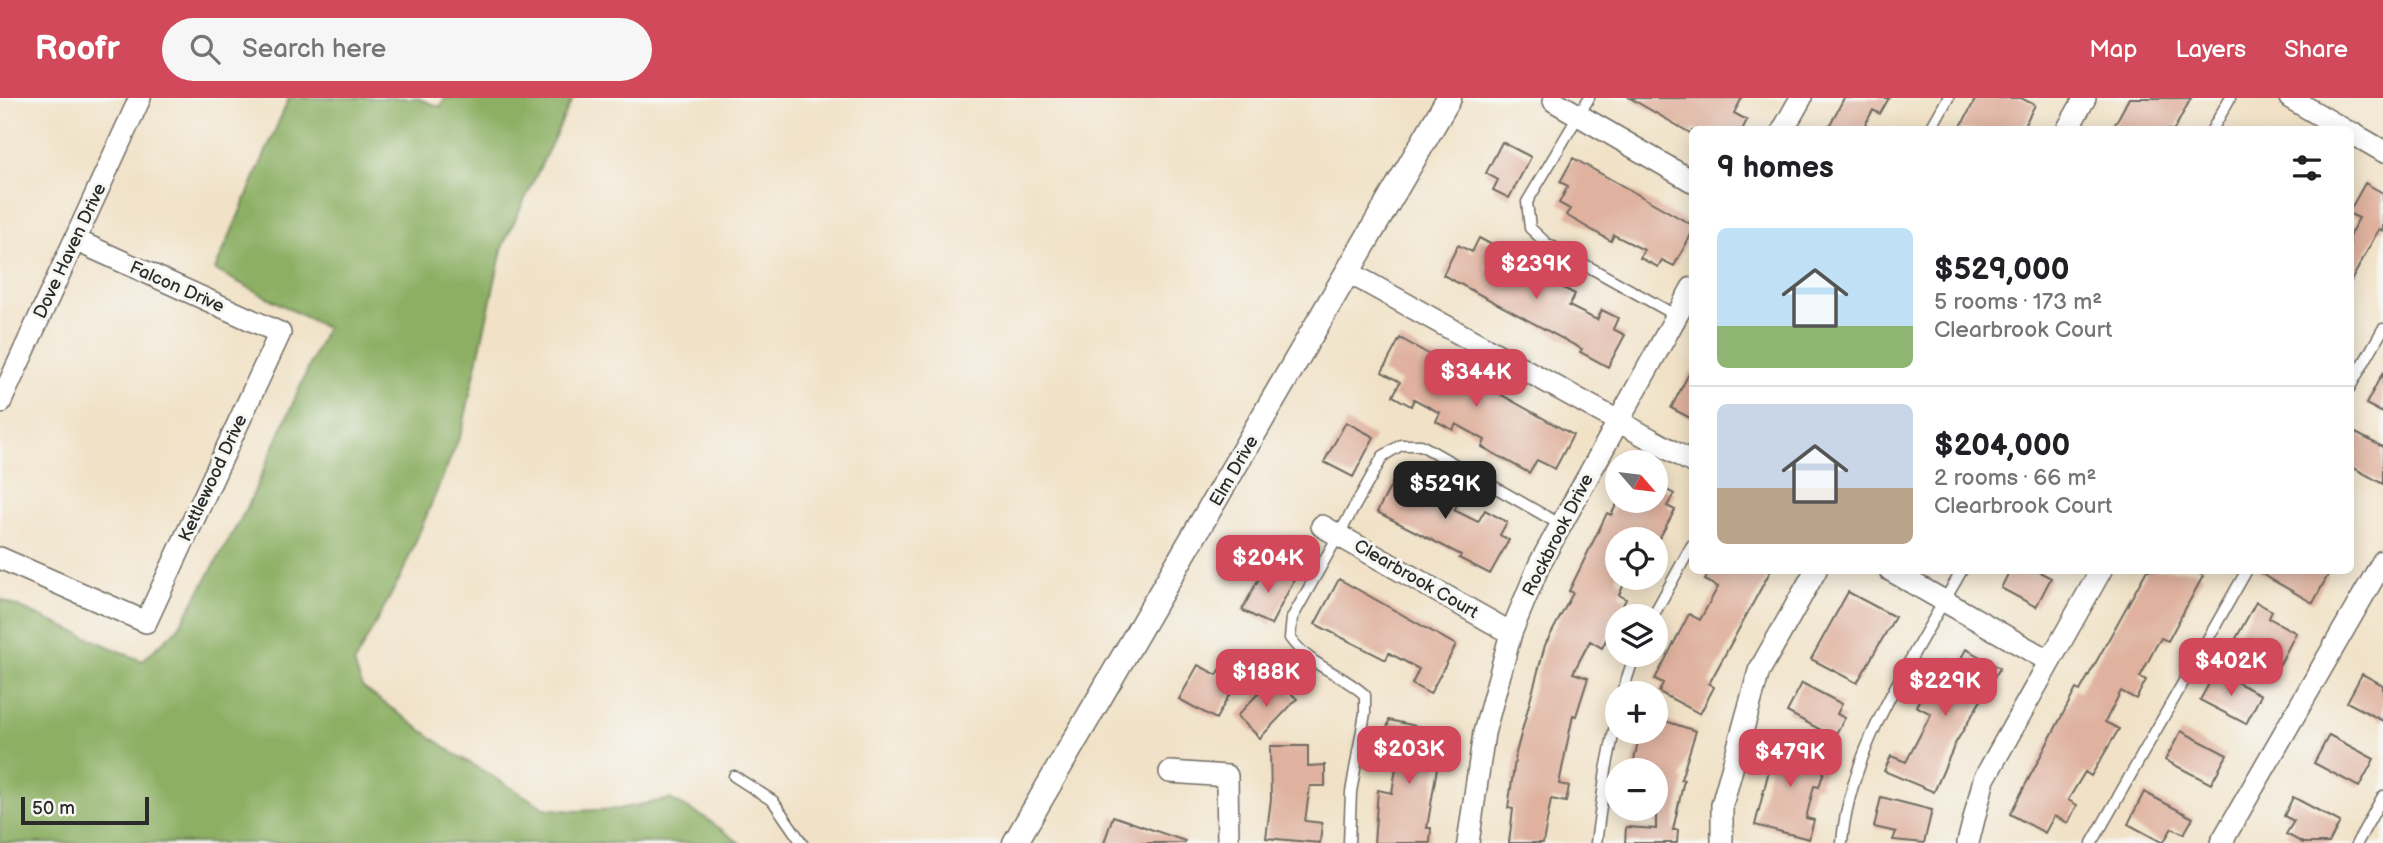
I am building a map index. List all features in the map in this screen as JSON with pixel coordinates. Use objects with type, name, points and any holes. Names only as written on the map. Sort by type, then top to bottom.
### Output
[{"type":"street","name":"Dove Haven Drive","points":[[0,403],[140,98]]},
{"type":"street","name":"Elm Drive","points":[[1015,843],[1449,98]]},
{"type":"street","points":[[1785,126],[1800,98]]},
{"type":"street","points":[[2069,126],[2085,98]]},
{"type":"street","points":[[2290,98],[2338,126]]},
{"type":"street","points":[[1554,100],[1584,107],[1689,179]]},
{"type":"street","points":[[2354,135],[2383,151]]},
{"type":"street","name":"Falcon Drive","points":[[75,240],[280,333]]},
{"type":"street","points":[[1349,272],[1689,460]]},
{"type":"street","name":"Rockbrook Drive","points":[[1468,843],[1484,733],[1511,633],[1540,563],[1689,294]]},
{"type":"street","name":"Kettlewood Drive","points":[[0,558],[146,622],[280,333]]},
{"type":"street","name":"Clearbrook Court","points":[[1331,530],[1511,633]]},
{"type":"street","points":[[2221,843],[2383,561]]},
{"type":"street","points":[[1722,843],[1722,805],[1759,671],[1814,574]]},
{"type":"street","points":[[1897,574],[2049,661]]},
{"type":"street","points":[[1968,843],[1984,779],[2099,574]]},
{"type":"street","points":[[1170,772],[1227,776],[1228,843]]},
{"type":"lane","points":[[1932,126],[1948,98]]},
{"type":"lane","points":[[2214,126],[2230,98]]},
{"type":"lane","points":[[1584,107],[1527,202],[1530,228],[1546,243],[1677,316]]},
{"type":"lane","points":[[2354,380],[2383,329]]},
{"type":"lane","points":[[1349,843],[1350,792],[1365,713],[1364,695],[1349,681],[1304,657],[1290,638],[1292,618],[1331,530],[1383,456],[1401,445],[1421,445],[1561,525]]},
{"type":"lane","points":[[1660,604],[1689,550]]},
{"type":"lane","points":[[1842,843],[1855,778],[1883,715],[1960,574]]},
{"type":"lane","points":[[2092,843],[2245,574]]},
{"type":"lane","points":[[1596,843],[1611,744]]},
{"type":"lane","points":[[734,776],[774,801],[802,843]]},
{"type":"lane","points":[[2357,843],[2383,796]]},
{"type":"green space","points":[[289,98],[417,98],[440,107],[445,98],[573,98],[503,245],[462,431],[401,576],[354,663],[362,687],[455,754],[545,808],[574,811],[618,809],[670,799],[704,817],[740,843],[0,843],[0,599],[142,661],[179,627],[247,508],[326,328],[215,270]]},
{"type":"building","points":[[1630,98],[1742,98],[1734,113],[1747,120],[1744,126],[1689,126],[1689,132]]},
{"type":"building","points":[[1844,98],[1889,98],[1880,114],[1873,110],[1864,126],[1829,126]]},
{"type":"building","points":[[1976,98],[2021,98],[2035,105],[2024,126],[1961,126]]},
{"type":"building","points":[[2129,98],[2191,98],[2176,126],[2114,126]]},
{"type":"building","points":[[1502,142],[1531,157],[1509,198],[1493,190],[1498,180],[1486,173]]},
{"type":"building","points":[[1573,158],[1689,223],[1689,238],[1674,266],[1662,260],[1658,267],[1640,258],[1644,250],[1614,235],[1611,241],[1566,215],[1570,209],[1559,203],[1568,186],[1560,182]]},
{"type":"building","points":[[2365,183],[2383,193],[2383,231],[2379,229],[2354,276],[2354,227],[2359,218],[2354,216],[2354,203]]},
{"type":"building","points":[[1479,238],[1496,247],[1486,267],[1510,280],[1521,258],[1547,272],[1544,278],[1575,294],[1569,306],[1597,320],[1602,310],[1618,318],[1613,329],[1625,335],[1608,367],[1580,352],[1582,349],[1443,275],[1458,245],[1472,252]]},
{"type":"building","points":[[1400,338],[1573,435],[1555,469],[1537,460],[1529,473],[1482,447],[1485,440],[1456,424],[1453,430],[1436,421],[1440,413],[1414,399],[1411,406],[1393,396],[1400,382],[1382,372]]},
{"type":"building","points":[[2383,372],[2383,413],[2366,404]]},
{"type":"building","points":[[1689,374],[1689,417],[1671,408]]},
{"type":"building","points":[[1346,422],[1374,437],[1353,477],[1324,462]]},
{"type":"building","points":[[2354,432],[2383,447],[2383,484],[2354,468]]},
{"type":"building","points":[[1418,471],[1462,496],[1454,510],[1478,522],[1485,510],[1507,522],[1500,535],[1509,540],[1490,574],[1459,558],[1461,555],[1377,512],[1395,478],[1409,486]]},
{"type":"building","points":[[1668,491],[1674,494],[1668,504]]},
{"type":"building","points":[[1668,506],[1675,510],[1666,527],[1605,527],[1605,590],[1621,590],[1619,595],[1626,599],[1624,604],[1605,604],[1605,642],[1602,648],[1590,641],[1573,673],[1588,678],[1576,716],[1573,715],[1559,784],[1569,786],[1566,802],[1551,799],[1543,843],[1509,843],[1513,809],[1508,808],[1516,753],[1545,645],[1573,593],[1569,591],[1607,513],[1668,513]]},
{"type":"building","points":[[1266,565],[1294,580],[1271,625],[1242,610]]},
{"type":"building","points":[[1708,574],[1769,574],[1709,684],[1714,687],[1700,714],[1668,697],[1668,681],[1655,679],[1661,667],[1668,667],[1668,654],[1689,614],[1700,620],[1718,587],[1705,580]]},
{"type":"building","points":[[2008,574],[2044,574],[2051,578],[2036,607],[2001,588]]},
{"type":"building","points":[[2145,574],[2203,576],[2168,641],[2161,638],[2155,648],[2140,677],[2146,680],[2136,699],[2121,691],[2105,722],[2119,729],[2091,776],[2085,772],[2068,800],[2077,805],[2068,823],[2054,816],[2045,833],[2010,814],[2076,689],[2080,691]]},
{"type":"building","points":[[2262,574],[2328,575],[2313,603]]},
{"type":"building","points":[[1339,579],[1456,645],[1430,694],[1412,684],[1419,669],[1389,653],[1386,660],[1315,624]]},
{"type":"building","points":[[1848,592],[1895,617],[1857,683],[1811,659]]},
{"type":"building","points":[[2256,602],[2272,611],[2269,618],[2296,633],[2279,666],[2234,642]]},
{"type":"building","points":[[1966,649],[2000,668],[1955,744],[1934,792],[1884,771],[1891,756],[1906,762],[1931,714],[1916,706],[1942,661],[1956,668]]},
{"type":"building","points":[[1225,662],[1242,672],[1216,719],[1179,699],[1198,665],[1217,675]]},
{"type":"building","points":[[2216,671],[2261,695],[2246,724],[2200,700]]},
{"type":"building","points":[[2362,674],[2383,685],[2383,721],[2347,702]]},
{"type":"building","points":[[1268,683],[1277,692],[1283,686],[1297,699],[1260,738],[1237,716]]},
{"type":"building","points":[[1802,683],[1842,704],[1837,714],[1845,718],[1834,737],[1787,712]]},
{"type":"building","points":[[1389,720],[1443,732],[1427,828],[1431,828],[1430,843],[1374,843],[1378,790],[1392,793],[1398,755],[1389,753],[1392,741],[1385,739]]},
{"type":"building","points":[[1668,722],[1696,731],[1681,779],[1684,780],[1673,830],[1678,830],[1677,843],[1625,843],[1626,827],[1656,829],[1656,821],[1668,821],[1668,758],[1635,758],[1637,744],[1668,744]]},
{"type":"building","points":[[2181,731],[2227,755],[2211,784],[2165,760]]},
{"type":"building","points":[[1778,735],[1813,745],[1808,763],[1825,768],[1819,787],[1814,786],[1806,818],[1814,820],[1809,839],[1755,825]]},
{"type":"building","points":[[2329,735],[2374,759],[2359,787],[2314,763]]},
{"type":"building","points":[[1270,746],[1308,746],[1308,766],[1325,765],[1325,786],[1310,786],[1305,821],[1322,823],[1320,843],[1266,838],[1271,799]]},
{"type":"building","points":[[2144,792],[2193,818],[2184,834],[2172,828],[2163,843],[2128,824]]},
{"type":"building","points":[[1881,797],[1932,810],[1924,843],[1893,840],[1896,832],[1874,827]]},
{"type":"building","points":[[2293,797],[2340,822],[2329,843],[2303,843],[2286,834],[2294,821],[2284,816]]},
{"type":"building","points":[[1113,816],[1185,841],[1104,843]]}]
